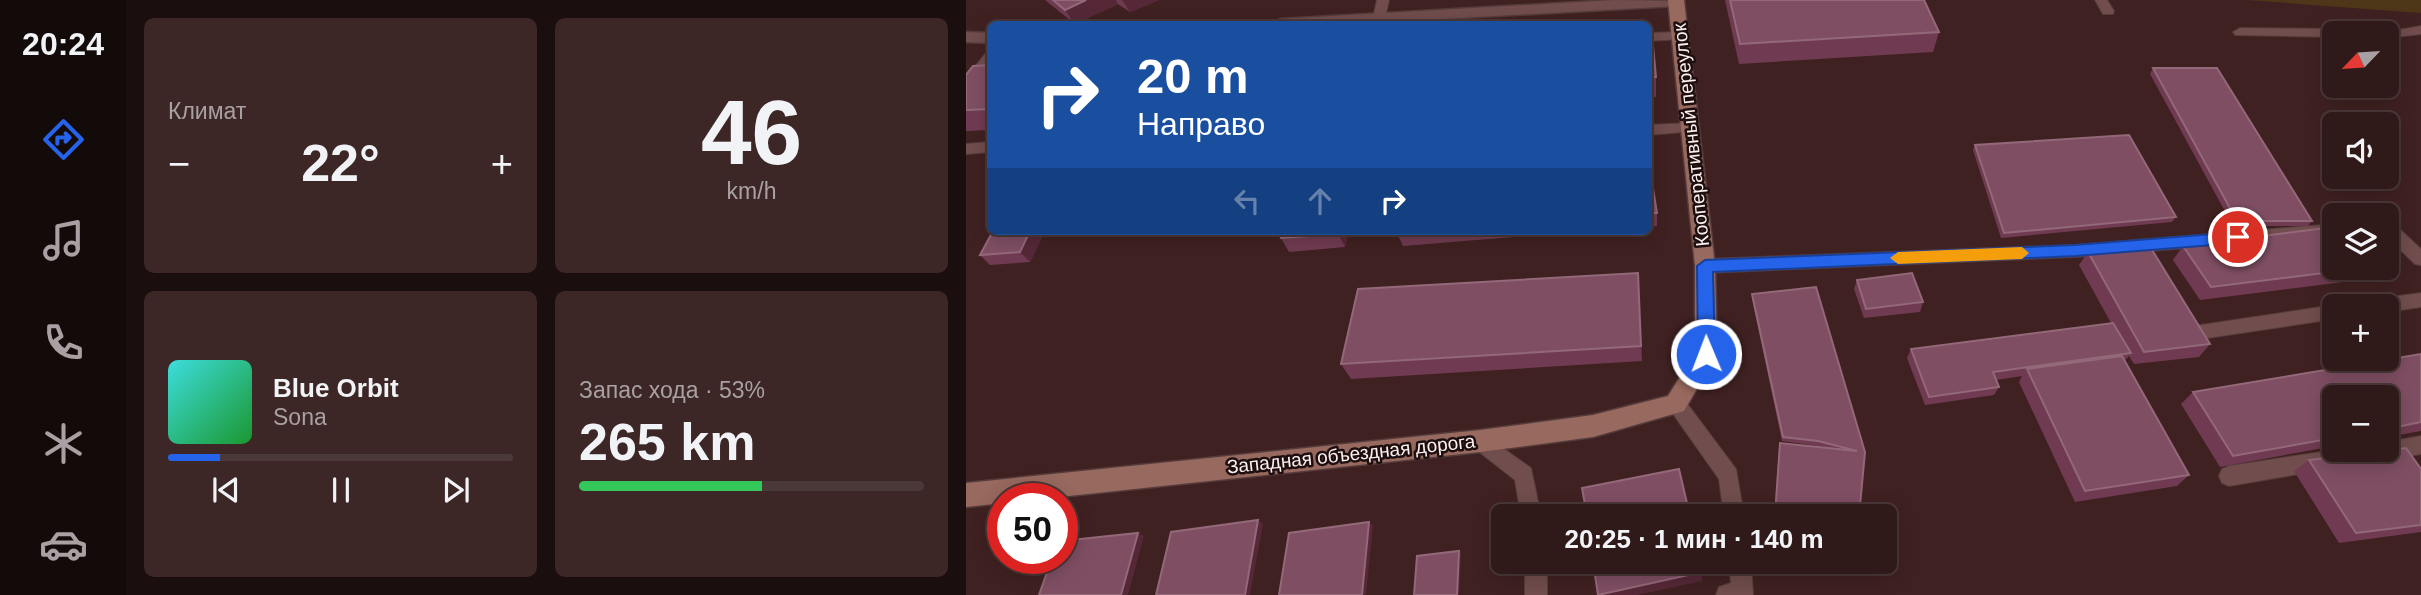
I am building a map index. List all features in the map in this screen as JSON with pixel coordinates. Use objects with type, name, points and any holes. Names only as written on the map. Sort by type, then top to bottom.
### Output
[{"type":"main road","name":"Кооперативный переулок","points":[[1676,0],[1705,266],[1706,354],[1676,404]]},
{"type":"main road","name":"Западная объездная дорога","points":[[966,495],[1594,426],[1676,404]]},
{"type":"street","points":[[1330,21],[1676,0]]},
{"type":"street","points":[[966,37],[987,38]]},
{"type":"lane","points":[[1379,18],[1384,0]]},
{"type":"lane","points":[[2399,33],[2421,30]]},
{"type":"lane","points":[[2239,32],[2322,33]]},
{"type":"lane","points":[[1652,37],[1679,36]]},
{"type":"lane","points":[[970,83],[987,61]]},
{"type":"lane","points":[[970,83],[987,77]]},
{"type":"lane","points":[[1652,130],[1690,128]]},
{"type":"lane","points":[[966,149],[987,148]]},
{"type":"lane","points":[[1705,266],[2075,251],[2322,231]]},
{"type":"lane","points":[[2399,238],[2421,259]]},
{"type":"lane","points":[[2399,303],[2421,300]]},
{"type":"lane","points":[[2194,333],[2322,314]]},
{"type":"lane","points":[[1676,404],[1729,476],[1732,504]]},
{"type":"lane","points":[[1480,440],[1524,475],[1529,504]]},
{"type":"lane","points":[[2229,476],[2421,445]]},
{"type":"lane","points":[[1536,574],[1536,595]]},
{"type":"lane","points":[[1727,595],[1743,591],[1741,574]]},
{"type":"shaded area","points":[[2247,0],[2421,0],[2421,13]]},
{"type":"building","points":[[1053,0],[1086,0],[1065,10]]},
{"type":"building","points":[[1730,0],[1924,0],[1939,32],[1740,44]]},
{"type":"building","points":[[1652,35],[1656,77],[1652,77]]},
{"type":"building","points":[[987,65],[987,109],[966,110],[966,75],[973,66]]},
{"type":"building","points":[[2153,68],[2217,68],[2312,221],[2237,221]]},
{"type":"building","points":[[2129,135],[2176,217],[2004,233],[1975,145]]},
{"type":"building","points":[[1652,182],[1657,213],[1652,213]]},
{"type":"building","points":[[2322,229],[2322,273],[2211,287],[2183,246]]},
{"type":"building","points":[[991,235],[1028,235],[1020,252],[980,255]]},
{"type":"building","points":[[1282,235],[1324,235],[1281,238]]},
{"type":"building","points":[[2149,245],[2210,344],[2144,352],[2088,252]]},
{"type":"building","points":[[1638,273],[1641,346],[1341,364],[1358,289]]},
{"type":"building","points":[[1912,273],[1923,302],[1866,309],[1857,280]]},
{"type":"building","points":[[1816,287],[1865,452],[1860,504],[1776,504],[1780,443],[1857,451],[1818,441],[1783,437],[1752,294]]},
{"type":"building","points":[[2113,323],[2131,353],[1993,372],[1999,387],[1929,397],[1911,349]]},
{"type":"building","points":[[2421,354],[2421,422],[2399,427],[2399,385],[2322,385],[2322,440],[2233,456],[2193,392],[2322,370],[2399,371],[2399,358]]},
{"type":"building","points":[[2122,356],[2189,475],[2085,491],[2027,369]]},
{"type":"building","points":[[2406,448],[2421,469],[2421,525],[2356,533],[2309,460],[2399,462],[2399,449]]},
{"type":"building","points":[[1679,469],[1687,504],[1585,504],[1582,488]]},
{"type":"building","points":[[1258,520],[1245,595],[1156,595],[1171,532]]},
{"type":"building","points":[[1369,522],[1362,595],[1279,595],[1289,533]]},
{"type":"building","points":[[1138,533],[1121,595],[1039,595],[1046,574],[1078,574],[1078,539]]},
{"type":"building","points":[[1459,551],[1457,595],[1414,595],[1417,556]]},
{"type":"building","points":[[1595,574],[1693,574],[1598,595]]},
{"type":"slow traffic","points":[[1898,258],[2022,253]]},
{"type":"route","points":[[1706,354],[1705,266],[2075,251],[2238,237]]}]
